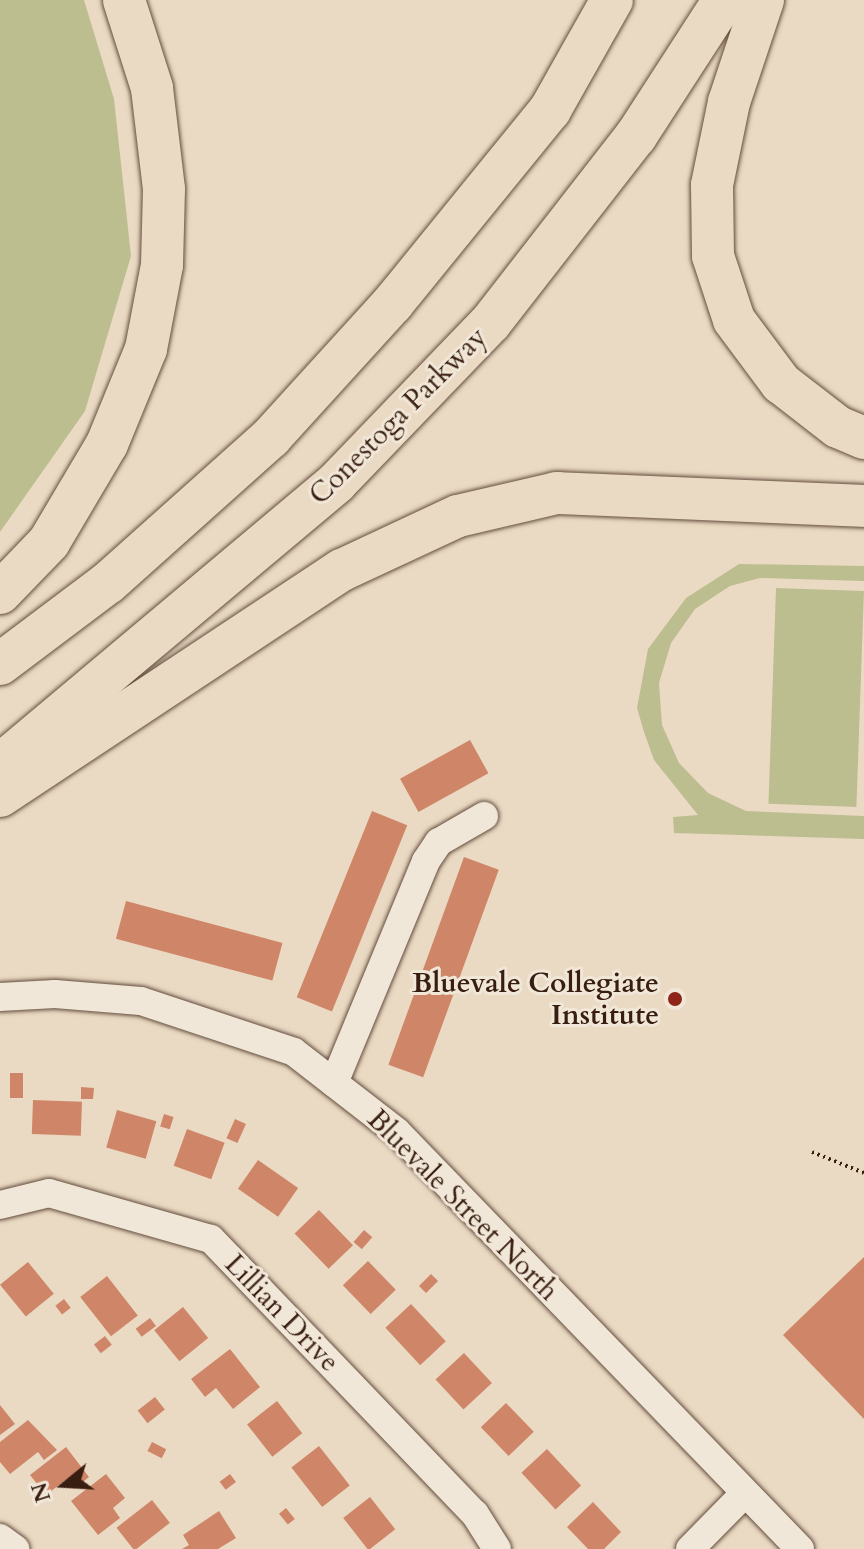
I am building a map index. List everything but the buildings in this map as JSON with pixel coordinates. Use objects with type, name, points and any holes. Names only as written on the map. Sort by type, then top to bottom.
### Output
[{"type":"highway","points":[[0,593],[49,542],[107,444],[146,349],[162,265],[164,189],[152,88],[124,0]]},
{"type":"highway","points":[[0,664],[109,582],[271,437],[393,303],[550,110],[612,0]]},
{"type":"highway","name":"Conestoga Parkway","points":[[0,765],[336,483],[491,322],[636,136],[724,0]]},
{"type":"highway","points":[[763,0],[729,102],[715,172],[713,256],[734,320],[781,383],[838,427],[864,438]]},
{"type":"highway","points":[[0,796],[342,570],[458,516],[557,493],[864,506]]},
{"type":"street","points":[[334,1083],[426,861],[439,842],[484,816]]},
{"type":"street","name":"Bluevale Street North","points":[[0,997],[55,994],[141,1001],[294,1052],[397,1132],[800,1549]]},
{"type":"street","name":"Lillian Drive","points":[[0,1205],[49,1193],[211,1239],[475,1514],[497,1549]]},
{"type":"street","points":[[690,1549],[745,1493]]},
{"type":"street","points":[[0,1538],[15,1549]]},
{"type":"path","points":[[812,1152],[864,1173]]},
{"type":"green space","points":[[0,0],[84,0],[114,99],[131,256],[85,411],[0,532]]},
{"type":"green space","points":[[739,564],[864,566],[864,581],[760,578],[730,586],[695,609],[671,643],[659,683],[662,725],[679,763],[708,793],[746,811],[864,816],[864,839],[674,833],[673,817],[698,815],[654,760],[644,732],[637,708],[648,649],[686,598]]},
{"type":"green space","points":[[776,588],[864,591],[856,807],[768,804]]},
{"type":"place","name":"Bluevale Collegiate Institute","points":[[675,999]]}]
